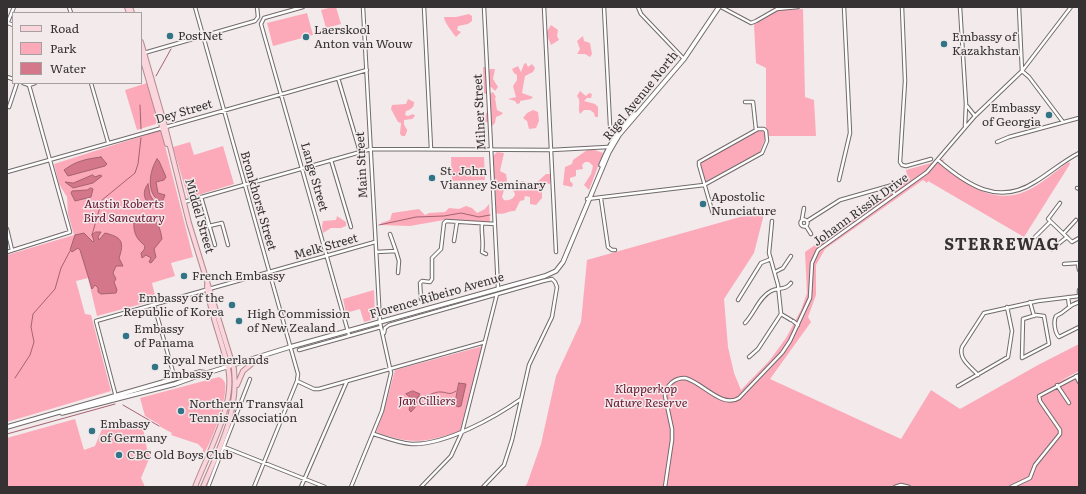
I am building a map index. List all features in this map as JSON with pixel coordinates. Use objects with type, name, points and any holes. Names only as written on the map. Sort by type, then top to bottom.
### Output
[{"type":"main road","name":"Rigel Avenue North","points":[[588,200],[608,147],[683,58],[719,7]]},
{"type":"main road","name":"Middel Street","points":[[142,54],[230,366]]},
{"type":"main road","name":"Rigel Avenue North","points":[[556,271],[563,262],[588,200],[618,134]]},
{"type":"main road","points":[[609,152],[608,147],[614,144]]},
{"type":"main road","name":"Florence Ribeiro Avenue","points":[[7,427],[116,397],[177,378],[207,373],[348,330],[381,325],[556,271]]},
{"type":"main road","points":[[203,487],[230,419],[241,374],[260,357]]},
{"type":"main road","points":[[230,366],[236,393]]},
{"type":"main road","points":[[195,487],[228,400],[230,366]]},
{"type":"main road","name":"Florence Ribeiro Avenue","points":[[116,397],[151,390],[202,376],[207,373]]},
{"type":"main road","points":[[140,389],[151,390]]},
{"type":"street","points":[[7,24],[14,7]]},
{"type":"street","name":"Bronkhorst Street","points":[[195,7],[222,110],[297,372],[297,381]]},
{"type":"street","points":[[142,54],[202,35],[253,22],[258,18],[257,7]]},
{"type":"street","name":"Lange Street","points":[[303,7],[264,18],[261,24],[350,335]]},
{"type":"street","name":"Main Street","points":[[363,7],[375,242],[381,325],[392,369]]},
{"type":"street","points":[[424,7],[431,149]]},
{"type":"street","name":"Milner Street","points":[[484,7],[498,288]]},
{"type":"street","points":[[544,7],[556,252]]},
{"type":"street","points":[[604,7],[610,125],[618,134]]},
{"type":"street","points":[[638,7],[641,14],[683,58]]},
{"type":"street","points":[[719,7],[751,23],[756,22],[776,9],[798,7]]},
{"type":"street","points":[[839,180],[850,133],[844,7]]},
{"type":"street","points":[[902,7],[905,81],[900,162],[902,165],[906,166],[931,159]]},
{"type":"street","points":[[960,7],[966,104],[966,121],[964,128]]},
{"type":"street","points":[[1019,7],[1022,71],[1029,77],[1063,122]]},
{"type":"street","name":"Johann Rissik Drive","points":[[665,487],[672,440],[672,429],[665,396],[665,390],[669,384],[678,379],[688,379],[725,400],[735,400],[782,353],[810,298],[812,263],[818,250],[924,175],[975,116],[1022,71],[1071,7]]},
{"type":"street","name":"Dey Street","points":[[7,172],[108,142],[367,70]]},
{"type":"street","points":[[338,78],[360,152]]},
{"type":"street","points":[[9,106],[18,84]]},
{"type":"street","points":[[26,84],[32,84]]},
{"type":"street","points":[[91,84],[108,142]]},
{"type":"street","points":[[7,252],[69,234],[70,231],[29,85]]},
{"type":"street","points":[[746,102],[753,102],[756,130]]},
{"type":"street","points":[[966,104],[975,116]]},
{"type":"street","points":[[997,142],[1009,137],[1079,118]]},
{"type":"street","points":[[588,200],[704,185],[762,152],[767,140],[767,133],[764,129],[756,130],[699,161],[704,185],[713,214]]},
{"type":"street","points":[[184,202],[371,149],[551,150],[608,147]]},
{"type":"street","points":[[938,160],[972,184],[1004,194],[1028,187],[1079,153]]},
{"type":"street","points":[[331,160],[351,227]]},
{"type":"street","points":[[806,226],[807,221],[840,200],[898,183]]},
{"type":"street","points":[[889,186],[895,195]]},
{"type":"street","points":[[201,197],[215,245]]},
{"type":"street","points":[[601,199],[608,247],[615,250]]},
{"type":"street","points":[[1060,203],[1048,217],[1050,222],[1074,242],[1079,238]]},
{"type":"street","points":[[804,208],[801,224],[806,226],[811,234]]},
{"type":"street","points":[[802,219],[807,221]]},
{"type":"street","points":[[1064,233],[1076,220]]},
{"type":"street","points":[[421,299],[421,281],[430,282],[432,279],[432,258],[441,249],[442,226],[446,221],[495,224]]},
{"type":"street","points":[[749,357],[758,349],[781,314],[779,290],[769,251],[772,221]]},
{"type":"street","points":[[454,241],[457,222]]},
{"type":"street","points":[[1035,237],[1050,222]]},
{"type":"street","points":[[209,226],[222,223],[228,245]]},
{"type":"street","points":[[482,224],[481,234],[484,242],[482,252],[486,254]]},
{"type":"street","points":[[7,229],[12,250]]},
{"type":"street","points":[[390,234],[399,261],[398,273]]},
{"type":"street","points":[[1052,249],[1067,237]]},
{"type":"street","name":"Melk Street","points":[[116,397],[96,321],[375,242]]},
{"type":"street","points":[[376,252],[396,251]]},
{"type":"street","points":[[775,272],[783,268],[791,256]]},
{"type":"street","points":[[738,300],[761,263],[770,259]]},
{"type":"street","points":[[1064,264],[1078,263],[1079,270]]},
{"type":"street","points":[[385,339],[384,330],[389,325],[548,279],[554,281],[557,287],[552,317],[530,362],[512,440],[504,465],[483,487]]},
{"type":"street","points":[[745,323],[758,304],[769,292],[779,290],[791,283]]},
{"type":"street","points":[[978,375],[961,356],[962,347],[983,314],[1030,302],[1079,296],[1079,290]]},
{"type":"street","points":[[483,293],[485,297]]},
{"type":"street","points":[[421,487],[451,456],[462,432],[497,294]]},
{"type":"street","points":[[1068,297],[1069,305]]},
{"type":"street","points":[[1030,302],[1034,316]]},
{"type":"street","points":[[1079,302],[1069,305],[1064,312],[1054,319],[1058,336],[1061,337],[1079,327]]},
{"type":"street","points":[[154,305],[173,372],[177,378]]},
{"type":"street","points":[[958,386],[1008,357],[1012,331],[1007,308]]},
{"type":"street","points":[[781,314],[798,324]]},
{"type":"street","points":[[1034,316],[1044,316],[1049,344],[1022,358],[1023,319],[1034,316]]},
{"type":"street","points":[[299,350],[381,325]]},
{"type":"street","points":[[254,487],[297,381],[316,390],[486,342]]},
{"type":"street","points":[[351,487],[374,434],[386,397],[392,369]]},
{"type":"street","points":[[172,380],[173,372]]},
{"type":"street","points":[[1011,487],[1030,478],[1036,464],[1060,434],[1060,430],[1039,399],[1041,394],[1077,376],[1079,382]]},
{"type":"street","points":[[208,487],[250,379]]},
{"type":"street","points":[[301,487],[347,381]]},
{"type":"street","points":[[1057,386],[1069,403]]},
{"type":"street","points":[[374,434],[396,442],[416,444],[432,443],[462,432],[521,399]]},
{"type":"street","points":[[224,447],[324,487]]},
{"type":"street","points":[[895,487],[903,484],[909,487]]},
{"type":"green space","points":[[336,7],[341,24],[326,28],[321,10]]},
{"type":"green space","points":[[803,9],[805,97],[814,100],[816,136],[769,136],[766,128],[766,68],[756,63],[754,24],[776,10]]},
{"type":"green space","points":[[307,13],[313,35],[273,46],[267,23]]},
{"type":"green space","points":[[469,14],[472,16],[472,21],[468,24],[458,26],[457,30],[461,32],[456,37],[444,17],[456,17]]},
{"type":"green space","points":[[551,25],[558,30],[557,36],[559,40],[551,45],[546,33]]},
{"type":"green space","points":[[583,36],[584,41],[590,43],[592,54],[590,57],[585,54],[577,54],[580,49],[577,41]]},
{"type":"green space","points":[[526,63],[528,67],[532,64],[535,68],[533,72],[525,76],[522,93],[533,97],[531,99],[520,101],[520,103],[517,104],[515,101],[508,99],[516,97],[513,86],[517,80],[517,75],[512,69],[518,66],[521,72],[524,64]]},
{"type":"green space","points":[[483,67],[485,67],[488,73],[490,69],[495,69],[493,79],[498,87],[495,91],[491,87],[487,89],[486,94],[484,93]]},
{"type":"green space","points":[[147,83],[159,123],[137,130],[125,90]]},
{"type":"green space","points":[[580,91],[586,96],[589,93],[592,94],[591,98],[587,98],[584,101],[595,104],[598,107],[598,117],[595,117],[594,113],[590,110],[584,110],[580,114],[579,100],[577,96]]},
{"type":"green space","points":[[493,92],[496,97],[497,110],[503,113],[496,117],[495,123],[492,126],[489,122],[485,122],[486,113],[488,113],[489,94]]},
{"type":"green space","points":[[408,99],[414,102],[414,105],[406,111],[405,115],[408,116],[413,114],[415,116],[412,119],[404,120],[407,130],[405,136],[402,136],[400,134],[401,123],[398,122],[391,109],[392,105],[406,104]]},
{"type":"green space","points":[[533,110],[538,112],[539,121],[536,128],[529,129],[527,121],[523,118],[527,113]]},
{"type":"green space","name":"Austin Roberts Bird Sancutary","points":[[161,130],[193,257],[171,263],[175,276],[152,283],[156,300],[97,316],[88,278],[76,281],[85,314],[91,315],[111,391],[7,422],[7,255],[74,235],[68,214],[67,197],[59,184],[54,164]]},
{"type":"green space","points":[[760,130],[763,131],[766,136],[760,152],[705,182],[700,164],[701,161]]},
{"type":"green space","points":[[190,142],[194,155],[223,146],[234,184],[188,198],[173,147]]},
{"type":"green space","points":[[592,149],[603,153],[589,190],[584,185],[591,174],[593,166],[589,162],[585,162],[582,165],[583,169],[576,170],[576,176],[570,178],[570,181],[573,184],[572,187],[563,185],[565,167],[572,164],[573,160],[587,150]]},
{"type":"green space","points":[[497,152],[504,153],[500,171],[506,174],[507,180],[502,197],[504,200],[509,200],[514,197],[515,194],[512,188],[518,187],[521,181],[524,181],[527,186],[535,184],[546,174],[552,174],[550,184],[544,183],[542,187],[542,198],[536,205],[530,204],[530,197],[525,196],[524,200],[520,201],[515,211],[501,214],[496,213],[493,156]]},
{"type":"green space","points":[[451,157],[484,157],[485,180],[452,181]]},
{"type":"green space","name":"Klapperkop Nature Reserve","points":[[945,159],[940,164],[969,185],[991,194],[1002,196],[1014,195],[1026,191],[1043,182],[1069,162],[1070,164],[1024,237],[928,181],[927,183],[923,180],[825,249],[816,265],[816,295],[808,317],[811,322],[770,379],[901,439],[931,390],[960,409],[1038,365],[1079,344],[1079,371],[1060,381],[1079,373],[1079,487],[524,487],[527,484],[541,444],[556,376],[581,322],[587,260],[765,210],[754,253],[724,299],[728,347],[734,373],[741,390],[770,360],[786,338],[801,310],[807,293],[805,252],[908,180],[906,170]]},
{"type":"green space","points":[[489,204],[490,222],[444,220],[410,226],[381,225],[381,223],[390,220],[392,213],[419,209],[425,215],[429,213],[445,212],[449,208],[459,209],[466,206],[472,208],[477,213],[485,209]]},
{"type":"green space","points":[[337,216],[346,222],[346,226],[341,228],[331,228],[323,233],[323,221],[336,220]]},
{"type":"green space","points":[[374,290],[375,319],[364,322],[360,309],[346,313],[343,299]]},
{"type":"green space","name":"Jan Cilliers","points":[[483,346],[460,431],[437,438],[418,441],[399,439],[376,432],[383,414],[395,370]]},
{"type":"green space","name":"Northern Transvaal Tennis Association","points":[[219,377],[223,379],[225,383],[222,409],[215,430],[203,455],[203,449],[198,444],[171,435],[172,433],[145,416],[140,398]]},
{"type":"green space","points":[[75,419],[84,450],[95,446],[105,422],[124,423],[143,428],[147,449],[152,452],[141,478],[145,487],[7,487],[7,438]]},
{"type":"water","points":[[101,157],[107,164],[105,166],[68,176],[64,170],[81,161]]},
{"type":"water","points":[[157,159],[166,177],[164,180],[156,182],[158,193],[165,195],[163,200],[160,201],[152,193],[150,182],[152,170]]},
{"type":"water","points":[[93,175],[95,177],[100,175],[102,176],[93,183],[73,188],[65,182],[73,183]]},
{"type":"water","points":[[148,184],[150,195],[155,203],[152,205],[144,196]]},
{"type":"water","points":[[91,188],[93,189],[91,197],[75,201],[71,193],[72,191],[87,190]]},
{"type":"water","points":[[139,217],[153,220],[158,224],[161,233],[162,239],[154,249],[156,257],[151,263],[149,262],[151,258],[146,255],[142,258],[141,253],[145,246],[137,238],[135,232],[134,220]]},
{"type":"water","points":[[96,232],[101,232],[98,237],[99,240],[105,233],[115,236],[120,241],[122,247],[119,258],[123,266],[116,266],[113,273],[116,279],[114,282],[117,290],[116,293],[101,294],[98,292],[98,288],[95,285],[92,289],[80,250],[78,248],[72,252],[70,250],[75,235],[84,233],[93,242],[92,235]]},
{"type":"water","points":[[459,383],[466,384],[461,406],[458,407],[455,405]]},
{"type":"water","points":[[413,391],[420,394],[416,400],[417,405],[411,412],[409,410],[412,399],[406,394]]},
{"type":"waterway","points":[[156,76],[171,49]]},
{"type":"waterway","points":[[140,105],[141,129]]},
{"type":"waterway","points":[[92,235],[102,200],[135,173],[138,164],[141,138]]},
{"type":"waterway","points":[[379,225],[416,217],[444,216],[461,213],[479,217],[490,215]]},
{"type":"waterway","points":[[15,378],[30,355],[34,342],[31,327],[33,314],[55,289],[61,268],[70,251]]},
{"type":"waterway","points":[[418,397],[436,392],[450,394],[456,391]]},
{"type":"waterway","points":[[7,434],[115,404]]},
{"type":"waterway","points":[[123,405],[159,426]]},
{"type":"place","name":"PostNet","points":[[170,36]]},
{"type":"place","name":"Laerskool Anton van Wouw","points":[[306,37]]},
{"type":"place","name":"Embassy of Kazakhstan","points":[[944,44]]},
{"type":"place","name":"Embassy of Georgia","points":[[1049,115]]},
{"type":"place","name":"St. John Vianney Seminary","points":[[432,178]]},
{"type":"place","name":"Apostolic Nunciature","points":[[703,204]]},
{"type":"place","name":"French Embassy","points":[[184,276]]},
{"type":"place","name":"Embassy of the Republic of Korea","points":[[232,305]]},
{"type":"place","name":"High Commission of New Zealand","points":[[239,321]]},
{"type":"place","name":"Embassy of Panama","points":[[126,336]]},
{"type":"place","name":"Royal Netherlands Embassy","points":[[155,367]]},
{"type":"place","name":"Northern Transvaal Tennis Association","points":[[181,411]]},
{"type":"place","name":"Embassy of Germany","points":[[92,431]]},
{"type":"place","name":"CBC Old Boys Club","points":[[119,455]]},
{"type":"district","name":"STERREWAG","points":[[1002,245]]}]
